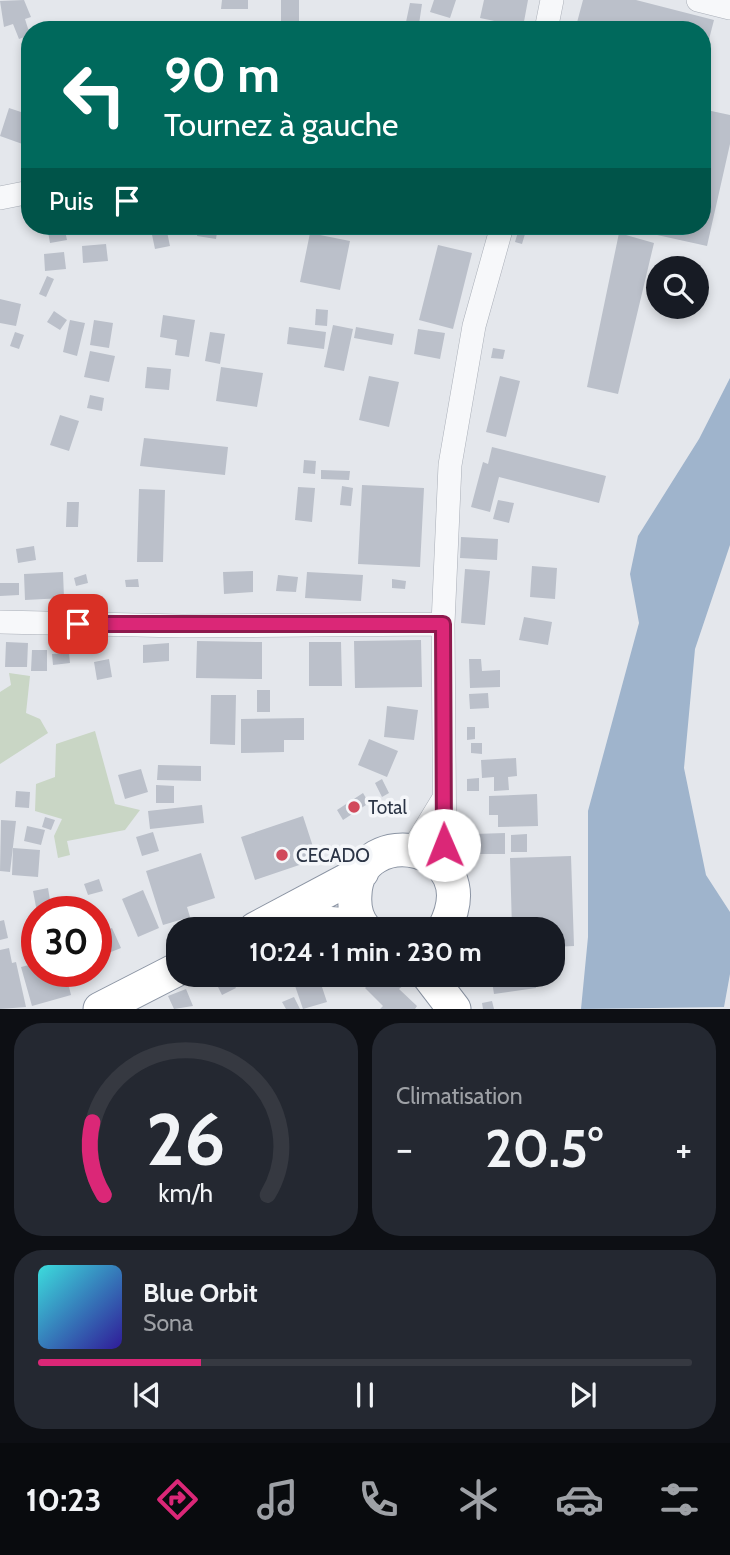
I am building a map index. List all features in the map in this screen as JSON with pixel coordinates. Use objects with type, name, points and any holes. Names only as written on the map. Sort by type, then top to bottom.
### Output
[{"type":"highway","points":[[278,917],[362,872],[384,853],[413,849],[431,855],[445,868],[454,889],[454,911],[451,917]]},
{"type":"highway","points":[[359,917],[355,908],[355,889],[362,872]]},
{"type":"highway","points":[[100,1009],[166,975]]},
{"type":"highway","points":[[437,987],[454,1009]]},
{"type":"highway","points":[[451,987],[454,1009]]},
{"type":"street","points":[[548,21],[552,0]]},
{"type":"street","points":[[698,0],[730,8]]},
{"type":"street","points":[[0,198],[21,194]]},
{"type":"street","points":[[445,868],[443,624],[450,466],[474,326],[499,235]]},
{"type":"street","points":[[0,622],[181,626],[443,624]]},
{"type":"street","points":[[413,849],[444,798]]},
{"type":"green space","points":[[9,673],[30,676],[26,713],[40,719],[48,733],[0,764],[0,692],[11,685]]},
{"type":"green space","points":[[95,731],[115,804],[140,810],[125,830],[67,841],[70,855],[58,858],[54,836],[62,819],[35,811],[36,784],[55,777],[56,744]]},
{"type":"water","points":[[730,378],[730,545],[695,649],[684,768],[706,875],[730,912],[730,974],[724,1007],[581,1009],[588,937],[588,811],[639,623],[630,574],[638,536],[699,439]]},
{"type":"building","points":[[24,0],[31,17],[21,21],[21,38],[19,39],[13,24],[4,27],[0,1]]},
{"type":"building","points":[[222,0],[248,0],[248,9],[221,9]]},
{"type":"building","points":[[281,0],[299,0],[299,21],[281,21]]},
{"type":"building","points":[[434,0],[456,0],[450,18],[430,12]]},
{"type":"building","points":[[484,0],[528,0],[524,21],[480,18]]},
{"type":"building","points":[[583,0],[636,0],[714,20],[711,32],[711,21],[577,21]]},
{"type":"building","points":[[410,3],[422,4],[419,21],[406,21]]},
{"type":"building","points":[[9,108],[21,112],[21,144],[0,136]]},
{"type":"building","points":[[711,111],[730,115],[730,144],[711,228]]},
{"type":"building","points":[[49,235],[66,235],[67,240],[50,243]]},
{"type":"building","points":[[152,235],[168,235],[170,246],[155,249]]},
{"type":"building","points":[[197,235],[217,235],[216,239]]},
{"type":"building","points":[[310,235],[350,241],[340,290],[300,282]]},
{"type":"building","points":[[517,235],[525,235],[522,244],[515,242]]},
{"type":"building","points":[[619,235],[626,235],[654,243],[651,256],[646,256],[646,277],[618,394],[587,387]]},
{"type":"building","points":[[657,235],[709,235],[707,246]]},
{"type":"building","points":[[106,244],[108,261],[83,263],[82,246]]},
{"type":"building","points":[[438,245],[472,253],[453,329],[419,320]]},
{"type":"building","points":[[64,252],[66,269],[45,271],[44,254]]},
{"type":"building","points":[[47,276],[54,279],[46,297],[39,294]]},
{"type":"building","points":[[0,299],[21,304],[16,326],[0,323]]},
{"type":"building","points":[[316,309],[328,310],[327,326],[315,325]]},
{"type":"building","points":[[54,311],[67,320],[60,330],[47,322]]},
{"type":"building","points":[[163,315],[195,320],[189,357],[175,355],[177,340],[160,337]]},
{"type":"building","points":[[70,320],[85,323],[77,356],[63,352]]},
{"type":"building","points":[[94,320],[113,323],[109,348],[90,345]]},
{"type":"building","points":[[333,325],[353,329],[344,371],[324,367]]},
{"type":"building","points":[[289,327],[326,332],[324,349],[287,344]]},
{"type":"building","points":[[356,327],[394,334],[392,345],[354,338]]},
{"type":"building","points":[[418,329],[445,333],[440,359],[414,354]]},
{"type":"building","points":[[15,332],[24,335],[19,349],[10,346]]},
{"type":"building","points":[[210,332],[225,334],[220,364],[205,361]]},
{"type":"building","points":[[493,348],[505,350],[503,359],[491,358]]},
{"type":"building","points":[[90,351],[115,356],[109,382],[84,377]]},
{"type":"building","points":[[147,367],[171,369],[169,390],[145,388]]},
{"type":"building","points":[[221,367],[263,373],[257,407],[216,401]]},
{"type":"building","points":[[369,376],[399,382],[389,427],[359,420]]},
{"type":"building","points":[[500,376],[520,381],[506,437],[486,432]]},
{"type":"building","points":[[90,395],[104,398],[102,411],[87,408]]},
{"type":"building","points":[[60,415],[79,421],[69,451],[50,445]]},
{"type":"building","points":[[144,438],[228,447],[225,475],[140,466]]},
{"type":"building","points":[[492,447],[606,476],[599,503],[499,477],[490,512],[471,507],[483,462],[488,464]]},
{"type":"building","points":[[304,460],[316,461],[315,474],[303,473]]},
{"type":"building","points":[[321,470],[350,471],[349,480],[321,479]]},
{"type":"building","points":[[362,485],[424,488],[420,567],[358,564]]},
{"type":"building","points":[[342,486],[353,488],[351,506],[340,505]]},
{"type":"building","points":[[298,487],[315,488],[312,522],[295,520]]},
{"type":"building","points":[[139,489],[165,490],[163,562],[137,562]]},
{"type":"building","points":[[498,500],[514,503],[509,523],[493,519]]},
{"type":"building","points":[[67,502],[79,502],[78,527],[66,527]]},
{"type":"building","points":[[461,537],[498,539],[497,560],[460,558]]},
{"type":"building","points":[[34,546],[36,560],[18,563],[16,549]]},
{"type":"building","points":[[532,566],[557,568],[555,599],[530,597]]},
{"type":"building","points":[[465,569],[490,571],[485,625],[461,623]]},
{"type":"building","points":[[253,571],[253,592],[224,594],[223,572]]},
{"type":"building","points":[[63,572],[64,598],[25,600],[24,574]]},
{"type":"building","points":[[307,572],[363,575],[361,601],[305,598]]},
{"type":"building","points":[[86,574],[88,583],[76,586],[74,578]]},
{"type":"building","points":[[278,575],[298,577],[296,592],[276,591]]},
{"type":"building","points":[[138,579],[139,587],[126,587],[125,580]]},
{"type":"building","points":[[392,579],[406,581],[405,589],[392,588]]},
{"type":"building","points":[[0,583],[19,583],[19,595],[0,596]]},
{"type":"building","points":[[524,617],[552,622],[548,645],[519,640]]},
{"type":"building","points":[[421,640],[422,687],[355,688],[354,641]]},
{"type":"building","points":[[197,641],[262,642],[262,679],[196,678]]},
{"type":"building","points":[[6,642],[28,643],[27,667],[5,667]]},
{"type":"building","points":[[309,642],[341,642],[342,686],[309,686]]},
{"type":"building","points":[[169,643],[169,661],[143,663],[143,645]]},
{"type":"building","points":[[32,650],[47,650],[47,671],[31,671]]},
{"type":"building","points":[[69,653],[70,663],[53,665],[52,654]]},
{"type":"building","points":[[109,659],[112,677],[97,680],[94,662]]},
{"type":"building","points":[[469,659],[481,659],[482,671],[500,670],[500,687],[470,688]]},
{"type":"building","points":[[257,690],[270,690],[270,712],[257,712]]},
{"type":"building","points":[[488,693],[489,708],[470,709],[469,694]]},
{"type":"building","points":[[211,695],[236,695],[235,745],[210,744]]},
{"type":"building","points":[[387,706],[418,710],[414,740],[384,737]]},
{"type":"building","points":[[304,718],[304,740],[284,740],[284,752],[241,753],[241,719]]},
{"type":"building","points":[[467,727],[475,727],[475,739],[467,740]]},
{"type":"building","points":[[369,739],[398,751],[387,777],[358,765]]},
{"type":"building","points":[[471,743],[482,743],[482,754],[471,753]]},
{"type":"building","points":[[516,758],[517,776],[508,777],[509,790],[494,791],[494,777],[482,778],[481,760]]},
{"type":"building","points":[[158,765],[201,766],[201,781],[157,780]]},
{"type":"building","points":[[141,769],[148,792],[125,799],[118,775]]},
{"type":"building","points":[[479,778],[479,791],[467,791],[467,779]]},
{"type":"building","points":[[382,779],[389,793],[382,797],[375,783]]},
{"type":"building","points":[[156,785],[174,786],[174,803],[156,803]]},
{"type":"building","points":[[16,791],[30,792],[29,808],[15,807]]},
{"type":"building","points":[[363,793],[369,803],[343,820],[337,810]]},
{"type":"building","points":[[537,794],[538,826],[498,827],[498,815],[489,815],[489,796]]},
{"type":"building","points":[[202,805],[204,823],[150,829],[148,811]]},
{"type":"building","points":[[303,816],[317,859],[255,880],[241,837]]},
{"type":"building","points":[[45,817],[55,820],[51,830],[42,827]]},
{"type":"building","points":[[1,820],[16,821],[10,872],[0,871]]},
{"type":"building","points":[[27,826],[45,830],[41,845],[24,841]]},
{"type":"building","points":[[153,832],[159,851],[142,856],[136,837]]},
{"type":"building","points":[[505,833],[505,854],[474,854],[474,834]]},
{"type":"building","points":[[527,834],[527,852],[511,852],[511,835]]},
{"type":"building","points":[[13,848],[40,850],[38,877],[12,875]]},
{"type":"building","points":[[201,853],[215,898],[187,907],[190,917],[166,917],[166,924],[163,925],[146,871]]},
{"type":"building","points":[[571,856],[574,946],[565,946],[565,917],[512,917],[510,858]]},
{"type":"building","points":[[99,879],[103,891],[88,895],[84,884]]},
{"type":"building","points":[[48,888],[49,896],[34,896],[33,891]]},
{"type":"building","points":[[143,890],[159,928],[138,937],[122,899]]},
{"type":"building","points":[[4,920],[8,938],[0,940],[0,921]]},
{"type":"building","points":[[112,928],[121,948],[112,952]]},
{"type":"building","points":[[9,948],[12,963],[16,962],[26,1007],[0,1009],[0,950]]},
{"type":"building","points":[[27,987],[69,987],[71,995],[32,1006]]},
{"type":"building","points":[[218,987],[235,987],[236,988],[222,995]]},
{"type":"building","points":[[295,987],[322,987],[327,1002],[303,1009]]},
{"type":"building","points":[[401,987],[399,989],[417,1006],[415,1009],[380,1009],[383,1006],[365,988]]},
{"type":"building","points":[[493,987],[536,987],[536,988],[494,994]]},
{"type":"building","points":[[186,989],[193,1006],[174,1009],[168,996]]},
{"type":"building","points":[[294,997],[300,1009],[286,1009],[282,1002]]},
{"type":"building","points":[[492,1001],[494,1009],[483,1009],[482,1003]]},
{"type":"place","name":"Total","points":[[354,807]]},
{"type":"place","name":"CECADO","points":[[282,855]]},
{"type":"route","points":[[78,624],[443,624],[444,845]]}]
